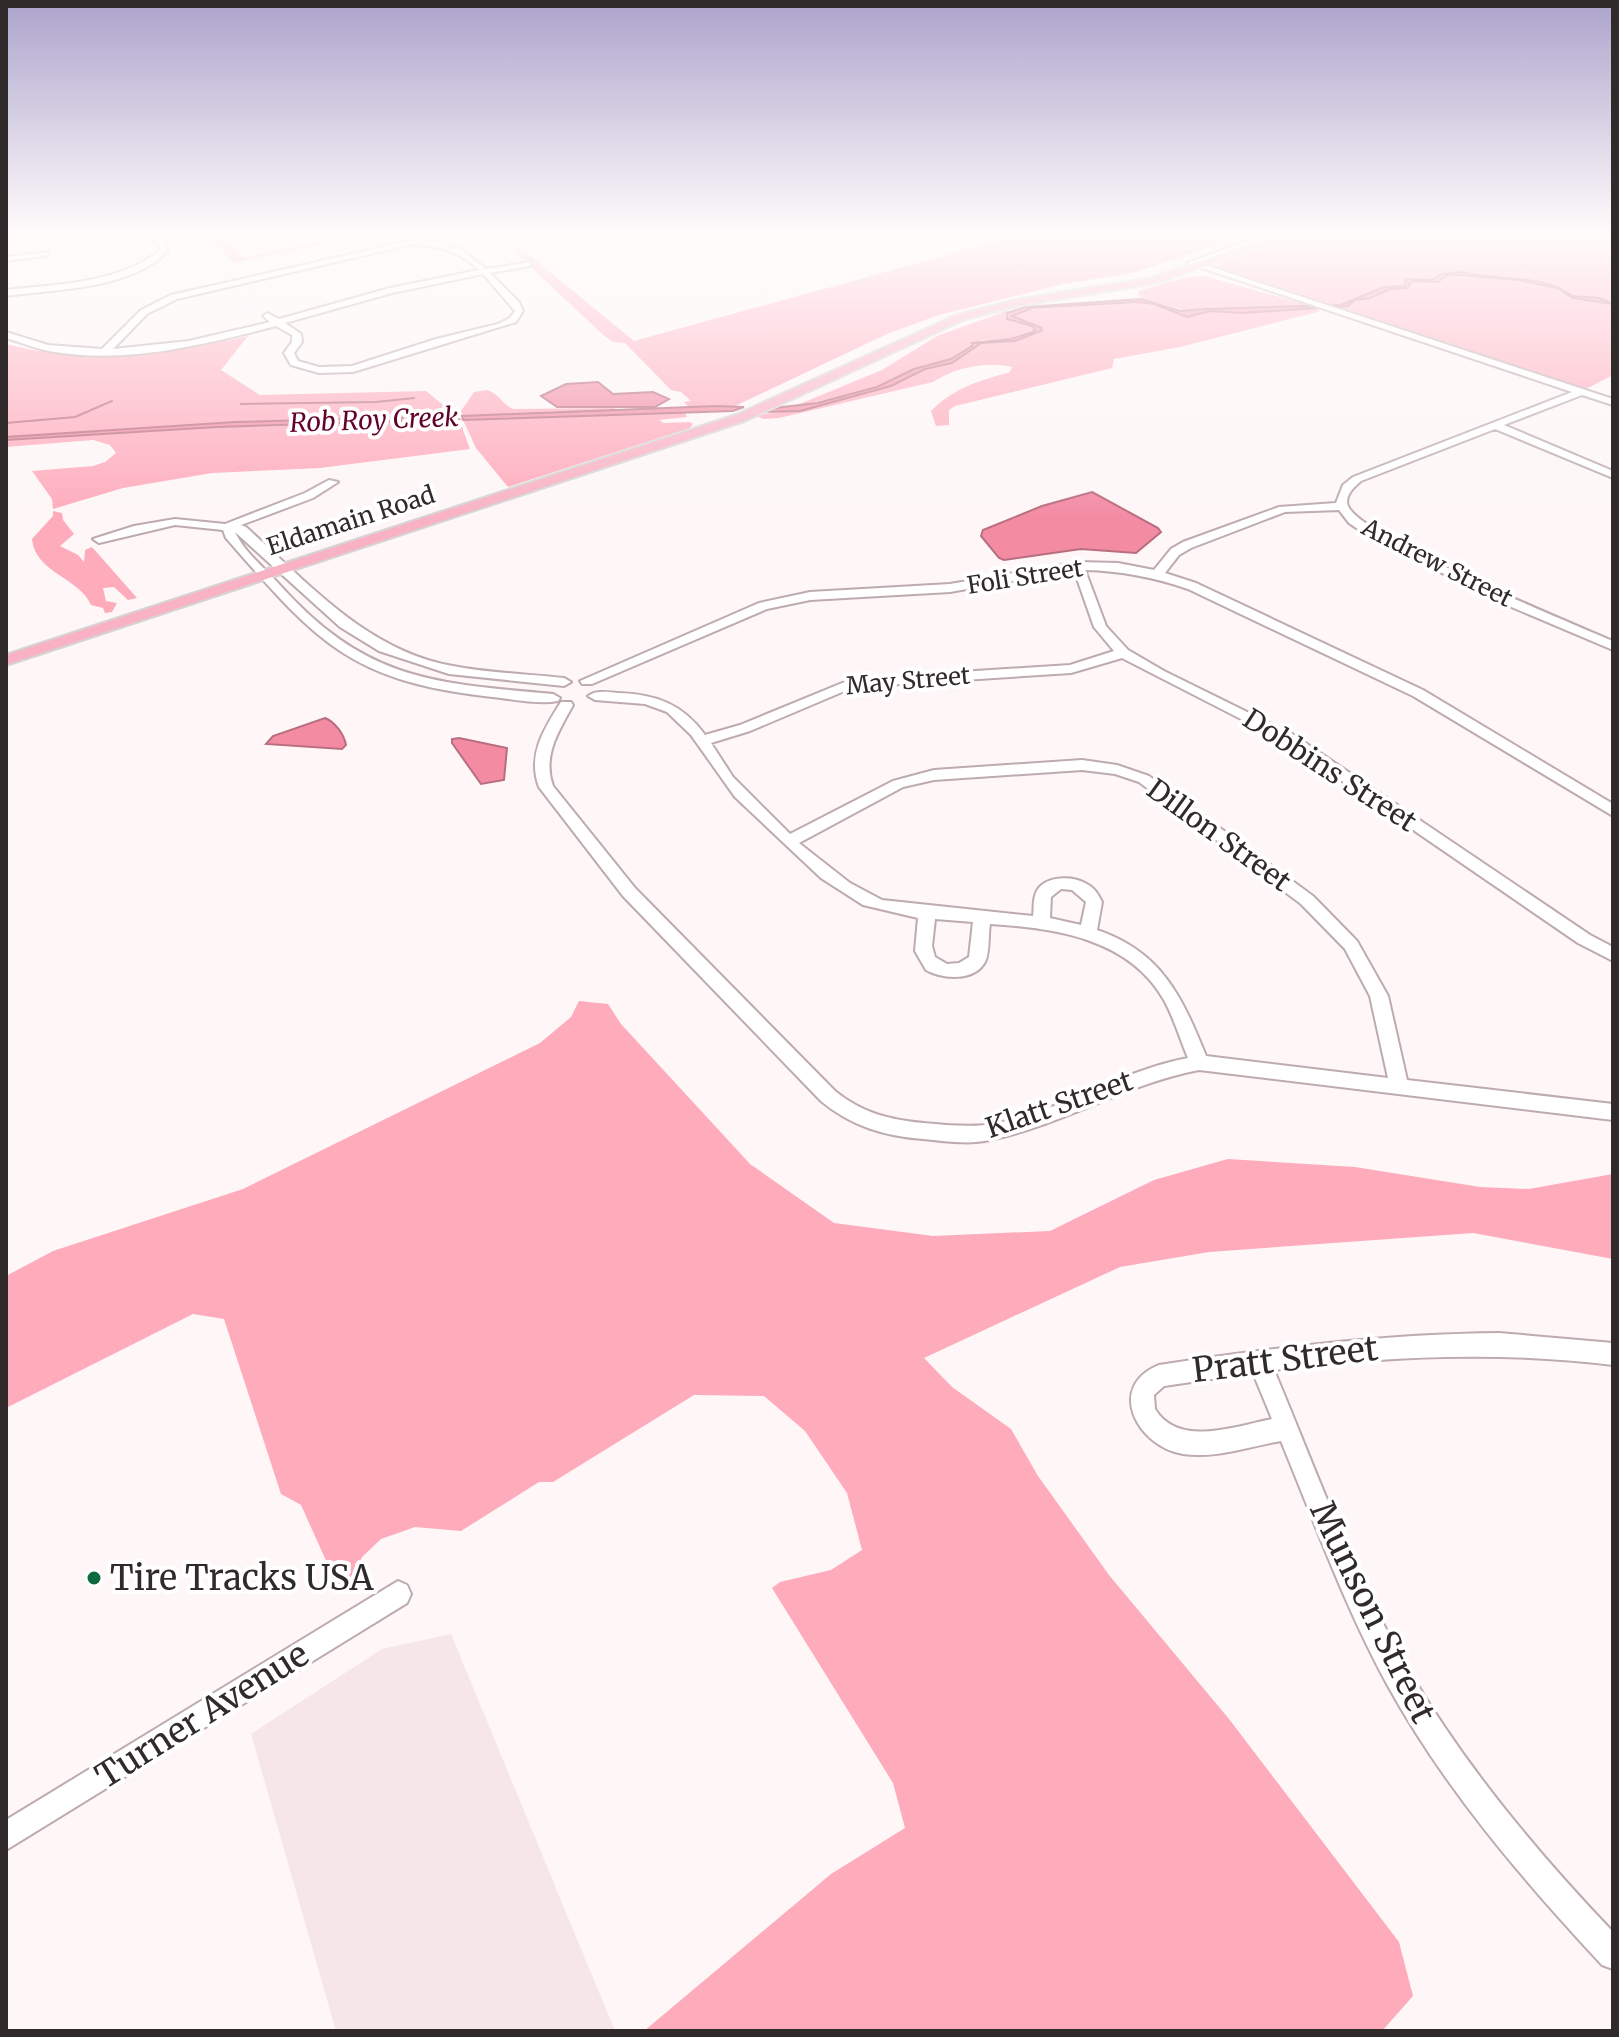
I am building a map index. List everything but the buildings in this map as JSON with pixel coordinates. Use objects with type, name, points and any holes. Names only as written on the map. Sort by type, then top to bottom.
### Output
[{"type":"main road","name":"Eldamain Road","points":[[6,660],[711,425],[921,329]]},
{"type":"street","points":[[106,351],[127,329]]},
{"type":"street","points":[[6,335],[34,344],[106,351],[190,344],[252,329]]},
{"type":"street","points":[[286,329],[297,337],[289,353],[294,363],[326,371],[365,366],[436,341],[490,329]]},
{"type":"street","points":[[1391,329],[1613,402]]},
{"type":"street","name":"Andrew Street","points":[[1581,392],[1357,479],[1343,493],[1342,506],[1353,521],[1374,535],[1499,596],[1613,646]]},
{"type":"street","points":[[1497,426],[1613,475]]},
{"type":"street","points":[[228,527],[250,515],[319,493],[333,482]]},
{"type":"street","points":[[1157,574],[1175,552],[1187,545],[1268,514],[1302,506],[1342,506]]},
{"type":"street","points":[[99,539],[175,522],[242,529],[272,560],[287,568],[345,624],[403,656],[449,670],[564,682],[660,703],[682,716],[731,783],[790,841],[839,884],[862,898],[896,909],[1041,923],[1088,932],[1122,948],[1164,986],[1177,1007],[1199,1063]]},
{"type":"street","points":[[228,527],[230,536],[333,643],[393,673],[444,687],[581,704],[591,688]]},
{"type":"street","name":"Foli Street","points":[[591,688],[763,606],[791,598],[950,588],[1078,566],[1118,567],[1157,574],[1193,586],[1418,693],[1613,811]]},
{"type":"street","name":"Dobbins Street","points":[[1078,566],[1100,627],[1123,653],[1287,737],[1584,939],[1613,955]]},
{"type":"street","name":"May Street","points":[[701,741],[745,728],[852,683],[1063,670],[1123,653]]},
{"type":"street","name":"Klatt Street","points":[[564,682],[552,692],[560,701],[538,767],[546,787],[629,892],[828,1096],[855,1116],[897,1129],[985,1133],[1013,1126],[1148,1073],[1199,1063],[1613,1112]]},
{"type":"street","name":"Dillon Street","points":[[790,841],[898,784],[934,775],[1082,765],[1117,770],[1144,779],[1307,900],[1351,945],[1379,996],[1399,1085]]},
{"type":"street","points":[[1041,923],[1043,895],[1054,885],[1069,883],[1086,890],[1094,902],[1088,932]]},
{"type":"street","points":[[927,912],[924,952],[928,961],[947,971],[960,971],[977,960],[982,918]]},
{"type":"street","name":"Pratt Street","points":[[1287,1428],[1188,1443],[1160,1435],[1144,1414],[1142,1395],[1145,1385],[1159,1376],[1350,1347],[1458,1341],[1529,1344],[1613,1354]]},
{"type":"street","name":"Munson Street","points":[[1259,1361],[1367,1616],[1397,1676],[1431,1732],[1524,1855],[1613,1954]]},
{"type":"street","name":"Turner Avenue","points":[[6,1836],[398,1594]]},
{"type":"shaded area","points":[[597,329],[619,329],[634,341],[678,329],[901,329],[735,406],[691,409],[684,402],[691,401],[681,392],[671,390],[625,343],[613,342]]},
{"type":"shaded area","points":[[956,329],[1035,330],[1011,339],[981,340],[951,359],[914,369],[877,387],[790,408],[882,370],[937,336]]},
{"type":"shaded area","points":[[1042,329],[1250,329],[1180,347],[1114,359],[1112,368],[955,406],[949,410],[949,425],[936,426],[931,411],[958,390],[1010,372],[1012,367],[971,367],[933,382],[779,418],[763,419],[756,415],[808,409],[891,386],[925,369],[952,363],[981,343],[1015,341]]},
{"type":"shaded area","points":[[1402,329],[1613,329],[1613,375],[1584,390]]},
{"type":"shaded area","points":[[248,336],[221,370],[260,395],[426,391],[442,404],[450,405],[456,416],[235,422],[6,437],[6,344],[67,354],[127,355],[188,348]]},
{"type":"shaded area","points":[[487,390],[514,409],[615,408],[615,411],[462,416],[461,411],[474,392]]},
{"type":"shaded area","points":[[684,411],[687,417],[659,420],[664,423],[690,422],[693,424],[690,428],[508,487],[476,448],[463,420]]},
{"type":"shaded area","points":[[459,419],[470,449],[320,468],[212,473],[123,488],[53,509],[52,499],[32,471],[93,466],[105,462],[116,453],[110,445],[93,440],[6,447],[6,440],[217,427]]},
{"type":"shaded area","points":[[53,511],[62,513],[63,520],[74,534],[60,546],[78,555],[84,562],[85,550],[92,547],[137,598],[128,600],[114,587],[103,588],[106,601],[117,603],[112,612],[105,613],[103,608],[91,605],[77,588],[41,560],[32,539],[53,516]]},
{"type":"shaded area","points":[[579,1001],[608,1004],[621,1024],[750,1164],[834,1223],[933,1236],[1050,1231],[1154,1180],[1228,1159],[1355,1167],[1480,1187],[1529,1189],[1613,1174],[1613,1259],[1473,1233],[1209,1252],[1120,1267],[924,1358],[952,1387],[1011,1429],[1038,1476],[1109,1575],[1229,1719],[1399,1942],[1413,1996],[1382,2031],[644,2031],[831,1874],[905,1828],[893,1783],[772,1588],[780,1582],[831,1570],[862,1550],[847,1493],[805,1431],[764,1396],[694,1395],[553,1482],[539,1482],[461,1531],[415,1527],[381,1539],[362,1557],[353,1577],[337,1585],[301,1505],[281,1494],[224,1319],[193,1314],[6,1408],[6,1276],[53,1251],[243,1189],[540,1043],[571,1017]]},
{"type":"shaded area","points":[[451,1634],[615,2031],[336,2031],[251,1734],[382,1649]]},
{"type":"water","points":[[1042,329],[1015,341],[981,343],[952,363],[925,369],[891,386],[800,411],[763,412],[817,403],[877,387],[914,369],[951,359],[972,343],[1011,339]]},
{"type":"water","points":[[598,382],[613,394],[653,392],[669,399],[655,407],[557,407],[541,396],[566,384]]},
{"type":"water","points":[[744,407],[733,411],[463,420],[462,416]]},
{"type":"water","name":"Rob Roy Creek","points":[[456,416],[459,419],[217,427],[6,440],[6,437],[235,422]]},
{"type":"water","points":[[1092,492],[1161,532],[1136,553],[1081,549],[1004,560],[981,536],[983,530],[1042,506]]},
{"type":"water","points":[[325,718],[341,733],[346,745],[342,749],[266,744],[273,736]]},
{"type":"water","points":[[452,739],[507,748],[504,780],[481,784],[452,743]]},
{"type":"waterway","name":"Rob Roy Creek","points":[[241,404],[376,402],[414,398]]},
{"type":"waterway","points":[[6,423],[75,417],[112,401]]},
{"type":"place","name":"Tire Tracks USA","points":[[94,1578]]}]
